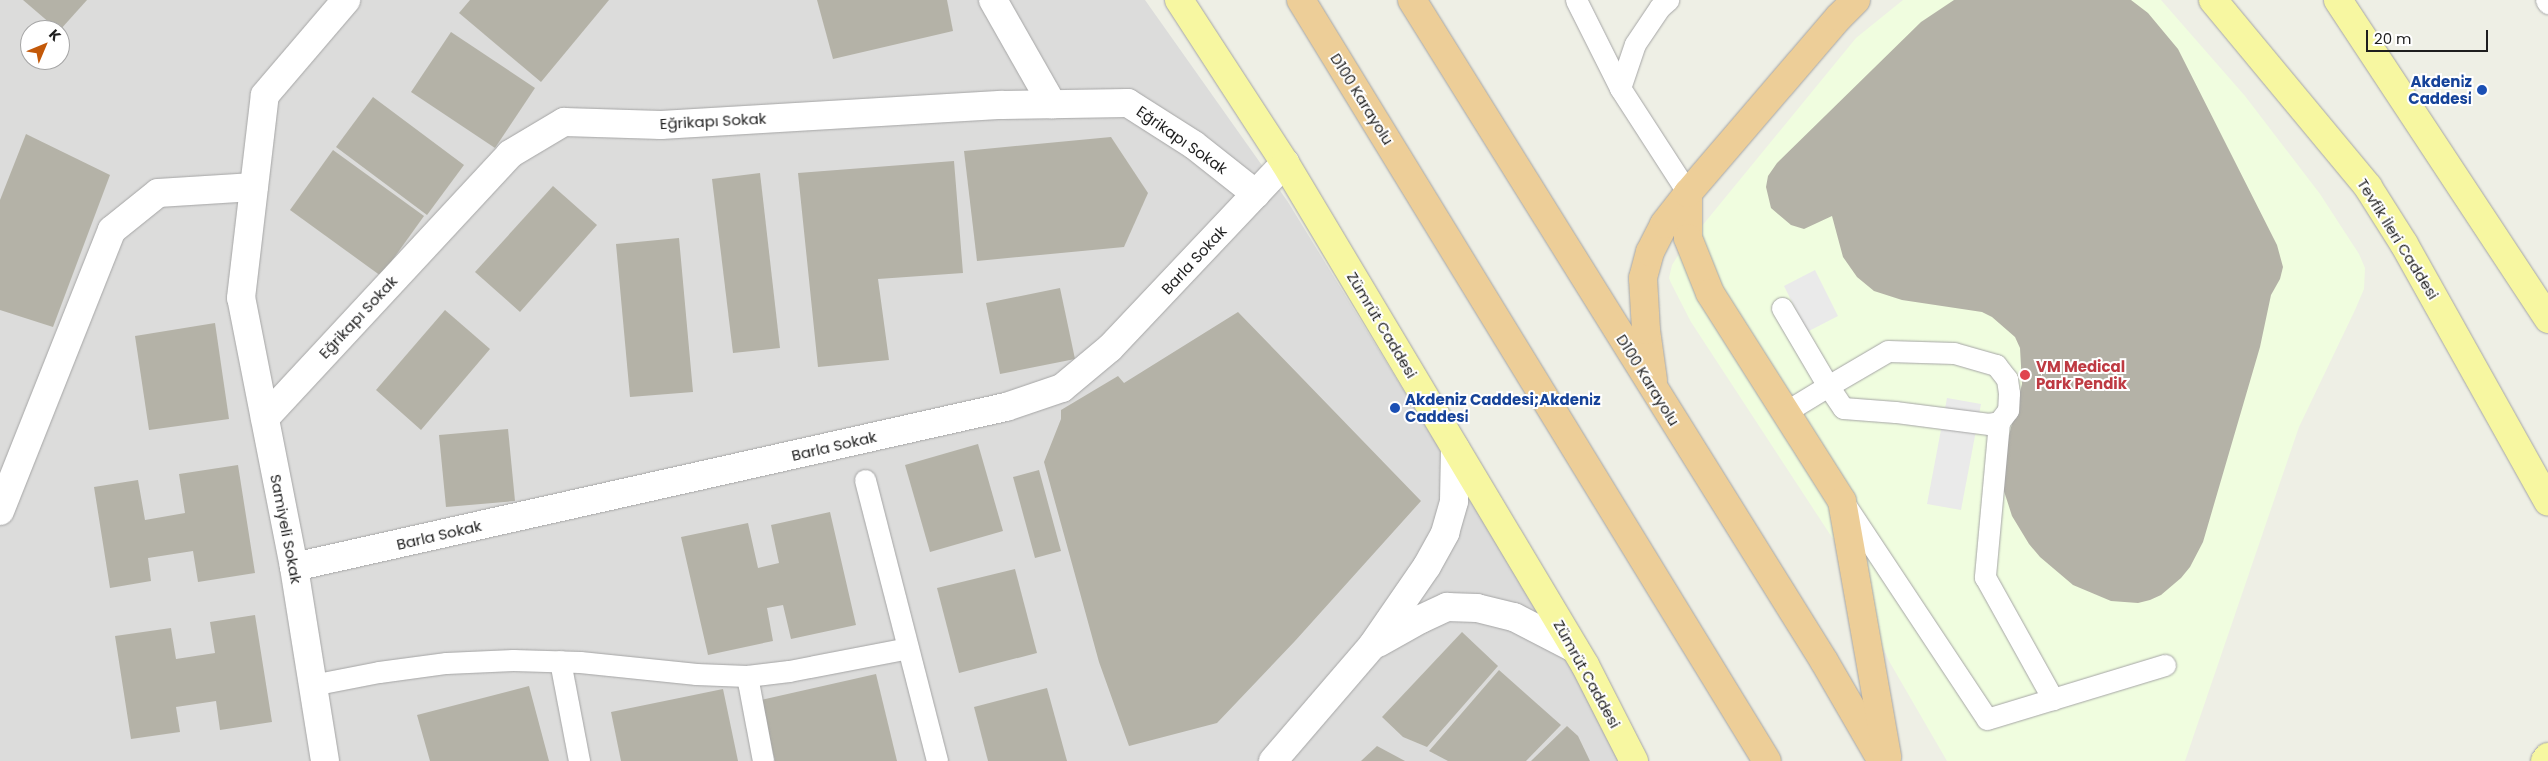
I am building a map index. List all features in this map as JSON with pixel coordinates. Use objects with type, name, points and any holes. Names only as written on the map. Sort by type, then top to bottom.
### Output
[{"type":"highway","name":"D100 Karayolu","points":[[1412,0],[1824,661],[1882,761]]},
{"type":"highway","points":[[1655,391],[1646,330],[1643,278],[1650,252],[1664,224],[1688,193],[1839,17],[1856,0]]},
{"type":"highway","name":"D100 Karayolu","points":[[1301,1],[1766,761]]},
{"type":"highway","points":[[1688,193],[1688,238],[1710,293],[1842,501],[1888,761]]},
{"type":"main road","name":"Zümrüt Caddesi","points":[[1179,0],[1285,163],[1574,648],[1634,761]]},
{"type":"main road","name":"Tevfik İleri Caddesi","points":[[2213,0],[2320,127],[2373,195],[2404,244],[2548,502]]},
{"type":"main road","points":[[2338,0],[2548,319]]},
{"type":"main road","points":[[2545,761],[2548,757]]},
{"type":"street","name":"Samiyeli Sokak","points":[[325,761],[294,567],[241,298],[265,95],[346,0]]},
{"type":"street","points":[[993,0],[1052,104]]},
{"type":"street","name":"Eğrikapı Sokak","points":[[265,418],[510,154],[564,122],[661,124],[1002,105],[1128,103],[1194,144],[1256,194]]},
{"type":"street","name":"Barla Sokak","points":[[294,567],[1006,407],[1062,388],[1110,348],[1285,163]]},
{"type":"street","points":[[0,511],[112,230],[158,193],[254,187]]},
{"type":"street","points":[[1275,760],[1372,646],[1427,566],[1445,533],[1454,501],[1455,448]]},
{"type":"street","points":[[1372,646],[1420,618],[1447,607],[1477,608],[1514,616],[1574,648]]},
{"type":"lane","points":[[1576,0],[1620,88],[1688,193]]},
{"type":"lane","points":[[1620,88],[1635,44],[1660,7],[1668,0]]},
{"type":"lane","points":[[1782,308],[1843,408],[1896,412],[1962,422],[1989,424],[1999,422]]},
{"type":"lane","points":[[1785,412],[1888,351],[1954,353],[1996,365],[2007,379],[2008,410],[1999,422],[1985,577],[2053,699]]},
{"type":"lane","points":[[865,480],[937,761]]},
{"type":"lane","points":[[1842,501],[1987,719],[2165,665]]},
{"type":"lane","points":[[312,685],[379,672],[446,663],[514,660],[560,661],[646,667],[696,674],[747,676],[789,672],[908,648]]},
{"type":"lane","points":[[560,661],[578,761]]},
{"type":"lane","points":[[747,676],[763,761]]},
{"type":"shaded area","points":[[0,0],[1145,0],[1288,202],[1575,670],[1622,761],[0,761]]},
{"type":"shaded area","name":"VM Medical Park Pendik","points":[[1903,0],[2161,0],[2245,96],[2320,194],[2359,254],[2365,268],[2364,289],[2299,427],[2185,761],[1947,761],[1889,661],[1835,542],[1691,322],[1669,278],[1672,265],[1679,254],[1856,38]]},
{"type":"shaded area","points":[[1815,270],[1838,316],[1807,332],[1784,286]]},
{"type":"shaded area","points":[[1947,398],[1981,404],[1961,510],[1927,504]]},
{"type":"building","points":[[23,0],[87,0],[69,20],[46,20]]},
{"type":"building","points":[[470,0],[609,0],[541,82],[459,13]]},
{"type":"building","points":[[817,0],[947,0],[953,31],[833,59]]},
{"type":"building","points":[[1954,0],[2131,0],[2148,13],[2178,49],[2277,245],[2283,267],[2280,279],[2271,295],[2260,347],[2203,542],[2190,567],[2181,578],[2161,595],[2150,600],[2138,603],[2111,601],[2073,585],[2040,557],[2029,544],[2012,516],[2003,488],[2003,459],[2022,384],[2020,348],[2015,337],[1992,317],[1982,312],[1902,300],[1874,291],[1857,277],[1843,257],[1832,216],[1804,229],[1791,225],[1771,208],[1766,187],[1768,176],[1777,163],[1921,22]]},
{"type":"building","points":[[451,32],[535,88],[495,148],[411,92]]},
{"type":"building","points":[[373,97],[464,165],[427,215],[336,147]]},
{"type":"building","points":[[26,134],[110,175],[53,327],[0,310],[0,200]]},
{"type":"building","points":[[1111,137],[1148,193],[1124,247],[977,261],[964,151]]},
{"type":"building","points":[[333,150],[424,216],[381,276],[290,210]]},
{"type":"building","points":[[954,161],[963,273],[878,279],[889,360],[818,367],[798,173]]},
{"type":"building","points":[[760,173],[780,348],[733,353],[712,179]]},
{"type":"building","points":[[553,186],[597,225],[520,312],[475,272]]},
{"type":"building","points":[[679,238],[693,392],[630,397],[616,244]]},
{"type":"building","points":[[1060,288],[1075,359],[1000,374],[986,303]]},
{"type":"building","points":[[445,310],[490,349],[421,430],[376,390]]},
{"type":"building","points":[[1238,312],[1421,501],[1295,641],[1217,723],[1129,746],[1099,662],[1044,462],[1061,419],[1061,410],[1118,376],[1124,383]]},
{"type":"building","points":[[215,323],[229,419],[149,430],[135,336]]},
{"type":"building","points":[[508,429],[515,501],[446,507],[439,435]]},
{"type":"building","points":[[978,444],[1003,531],[930,552],[905,465]]},
{"type":"building","points":[[238,465],[255,573],[198,582],[193,551],[148,558],[151,581],[110,588],[94,487],[138,480],[145,520],[185,513],[179,474]]},
{"type":"building","points":[[1039,470],[1061,551],[1035,558],[1013,477]]},
{"type":"building","points":[[830,512],[856,625],[791,639],[783,605],[767,608],[773,641],[708,655],[681,537],[748,523],[758,568],[779,563],[771,525]]},
{"type":"building","points":[[1015,569],[1037,653],[959,673],[937,588]]},
{"type":"building","points":[[255,615],[272,722],[220,730],[216,701],[176,707],[180,732],[131,739],[115,636],[171,628],[176,659],[215,653],[210,622]]},
{"type":"building","points":[[1462,632],[1498,666],[1427,747],[1403,737],[1382,717]]},
{"type":"building","points":[[1499,670],[1561,725],[1526,761],[1448,761],[1429,751]]},
{"type":"building","points":[[876,674],[897,761],[775,761],[761,700]]},
{"type":"building","points":[[529,686],[549,761],[430,761],[417,715]]},
{"type":"building","points":[[1047,688],[1067,761],[988,761],[974,707]]},
{"type":"building","points":[[723,689],[738,761],[621,761],[611,712]]},
{"type":"building","points":[[1567,726],[1578,736],[1590,761],[1531,761]]},
{"type":"building","points":[[1377,746],[1405,761],[1361,761]]},
{"type":"place","name":"Akdeni̇z Caddesi̇","points":[[2482,90]]},
{"type":"place","name":"VM Medical Park Pendik","points":[[2025,375]]},
{"type":"place","name":"Akdeniz Caddesi;Akdeni̇z Caddesi̇","points":[[1395,408]]}]
